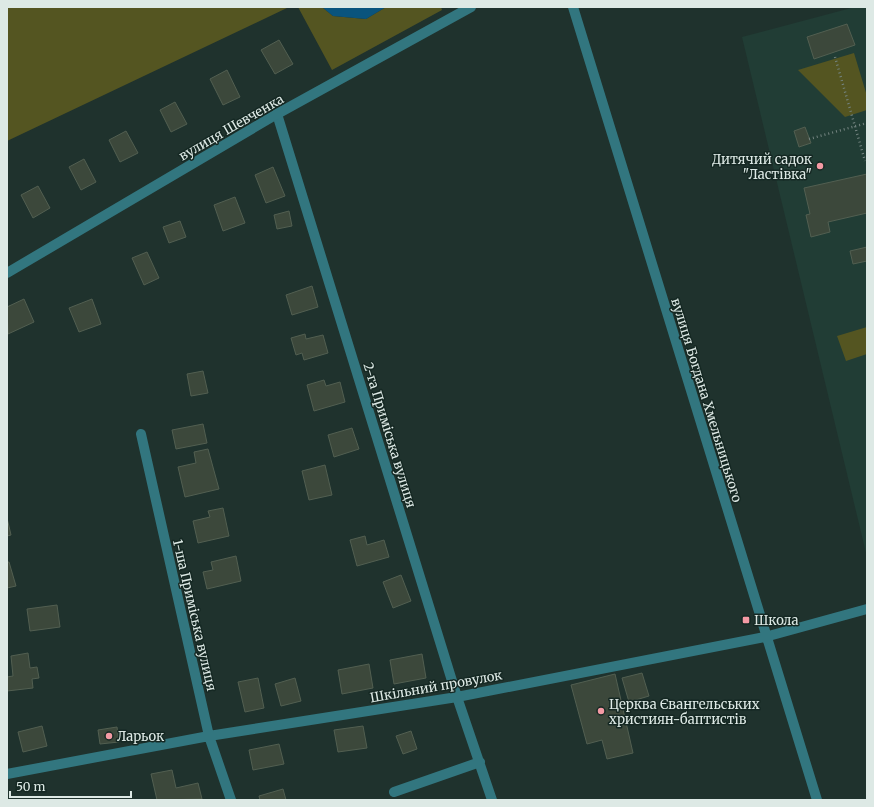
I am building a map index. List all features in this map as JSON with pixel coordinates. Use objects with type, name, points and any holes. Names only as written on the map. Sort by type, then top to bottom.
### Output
[{"type":"street","name":"вулиця Шевченка","points":[[7,273],[277,114],[470,7]]},
{"type":"street","name":"вулиця Богдана Хмельницького","points":[[573,7],[765,637],[817,800]]},
{"type":"street","name":"2-га Приміська вулиця","points":[[277,114],[457,697],[492,800]]},
{"type":"street","name":"1-ша Приміська вулиця","points":[[141,434],[209,736],[231,800]]},
{"type":"street","name":"Шкільний провулок","points":[[7,774],[209,736],[457,697],[765,637],[867,609]]},
{"type":"street","points":[[394,792],[480,762]]},
{"type":"path","points":[[836,57],[865,161]]},
{"type":"path","points":[[810,139],[867,123]]},
{"type":"shaded area","points":[[7,7],[289,7],[7,141]]},
{"type":"shaded area","points":[[298,7],[322,7],[333,16],[366,19],[386,7],[441,7],[442,10],[332,70]]},
{"type":"shaded area","name":"Дитячий садок \"Ластівка\"","points":[[855,7],[867,7],[867,557],[742,37]]},
{"type":"shaded area","points":[[854,53],[867,96],[867,110],[845,117],[798,70]]},
{"type":"shaded area","points":[[867,327],[867,354],[846,361],[837,336]]},
{"type":"water","points":[[322,7],[386,7],[366,19],[333,16]]},
{"type":"building","points":[[847,24],[855,45],[814,59],[807,37]]},
{"type":"building","points":[[279,40],[293,64],[275,74],[261,50]]},
{"type":"building","points":[[227,70],[240,97],[223,105],[210,79]]},
{"type":"building","points":[[175,102],[187,124],[171,132],[160,110]]},
{"type":"building","points":[[805,127],[811,143],[799,147],[794,131]]},
{"type":"building","points":[[126,131],[138,153],[120,162],[109,140]]},
{"type":"building","points":[[84,159],[96,182],[81,190],[69,167]]},
{"type":"building","points":[[273,167],[285,196],[266,203],[255,175]]},
{"type":"building","points":[[867,174],[867,213],[828,222],[830,232],[811,237],[806,215],[810,214],[804,188]]},
{"type":"building","points":[[38,186],[50,208],[33,218],[21,195]]},
{"type":"building","points":[[235,197],[245,223],[223,231],[214,205]]},
{"type":"building","points":[[289,211],[292,226],[277,229],[274,215]]},
{"type":"building","points":[[180,221],[186,237],[169,243],[163,227]]},
{"type":"building","points":[[867,247],[867,261],[853,264],[850,251]]},
{"type":"building","points":[[147,252],[159,278],[144,285],[132,258]]},
{"type":"building","points":[[312,286],[318,307],[292,315],[286,295]]},
{"type":"building","points":[[24,299],[34,322],[8,334],[7,307]]},
{"type":"building","points":[[92,299],[101,324],[79,332],[69,308]]},
{"type":"building","points":[[305,334],[306,339],[323,335],[328,353],[304,360],[302,353],[296,355],[291,338]]},
{"type":"building","points":[[203,371],[208,393],[191,396],[187,374]]},
{"type":"building","points":[[324,380],[326,386],[340,382],[345,402],[314,411],[307,385]]},
{"type":"building","points":[[203,424],[207,443],[176,449],[172,430]]},
{"type":"building","points":[[352,428],[359,449],[334,457],[328,435]]},
{"type":"building","points":[[208,449],[219,489],[185,497],[178,467],[196,463],[194,452]]},
{"type":"building","points":[[325,465],[332,495],[309,500],[302,471]]},
{"type":"building","points":[[223,508],[229,536],[198,543],[193,521],[210,517],[208,511]]},
{"type":"building","points":[[7,518],[11,535],[7,536]]},
{"type":"building","points":[[365,536],[367,545],[384,540],[389,557],[357,566],[350,540]]},
{"type":"building","points":[[236,556],[241,581],[207,589],[203,572],[213,570],[211,562]]},
{"type":"building","points":[[7,562],[9,562],[16,586],[7,588]]},
{"type":"building","points":[[401,575],[411,601],[393,608],[383,582]]},
{"type":"building","points":[[57,605],[60,627],[30,631],[27,609]]},
{"type":"building","points":[[28,653],[30,668],[37,667],[39,678],[32,679],[33,688],[7,691],[7,677],[13,676],[11,656]]},
{"type":"building","points":[[422,654],[426,678],[394,684],[390,660]]},
{"type":"building","points":[[369,664],[373,688],[342,694],[338,670]]},
{"type":"building","points":[[642,673],[649,696],[629,702],[622,678]]},
{"type":"building","name":"Церква Євангельських християн-баптистів","points":[[615,674],[633,753],[607,759],[602,740],[587,744],[571,685]]},
{"type":"building","points":[[258,678],[264,708],[245,712],[238,682]]},
{"type":"building","points":[[295,678],[301,701],[281,706],[275,684]]},
{"type":"building","points":[[42,726],[47,746],[23,752],[18,732]]},
{"type":"building","points":[[363,726],[367,748],[338,752],[334,730]]},
{"type":"building","name":"Ларьок","points":[[117,727],[119,742],[100,744],[98,730]]},
{"type":"building","points":[[411,731],[417,749],[403,754],[396,736]]},
{"type":"building","points":[[279,744],[284,764],[253,770],[249,750]]},
{"type":"building","points":[[172,770],[176,788],[198,783],[202,799],[157,800],[151,774]]},
{"type":"building","points":[[283,789],[286,800],[260,800],[259,796]]},
{"type":"place","name":"Дитячий садок \"Ластівка\"","points":[[820,166]]},
{"type":"place","name":"Школа","points":[[746,620]]},
{"type":"place","name":"Церква Євангельських християн-баптистів","points":[[601,711]]},
{"type":"place","name":"Ларьок","points":[[109,736]]}]
